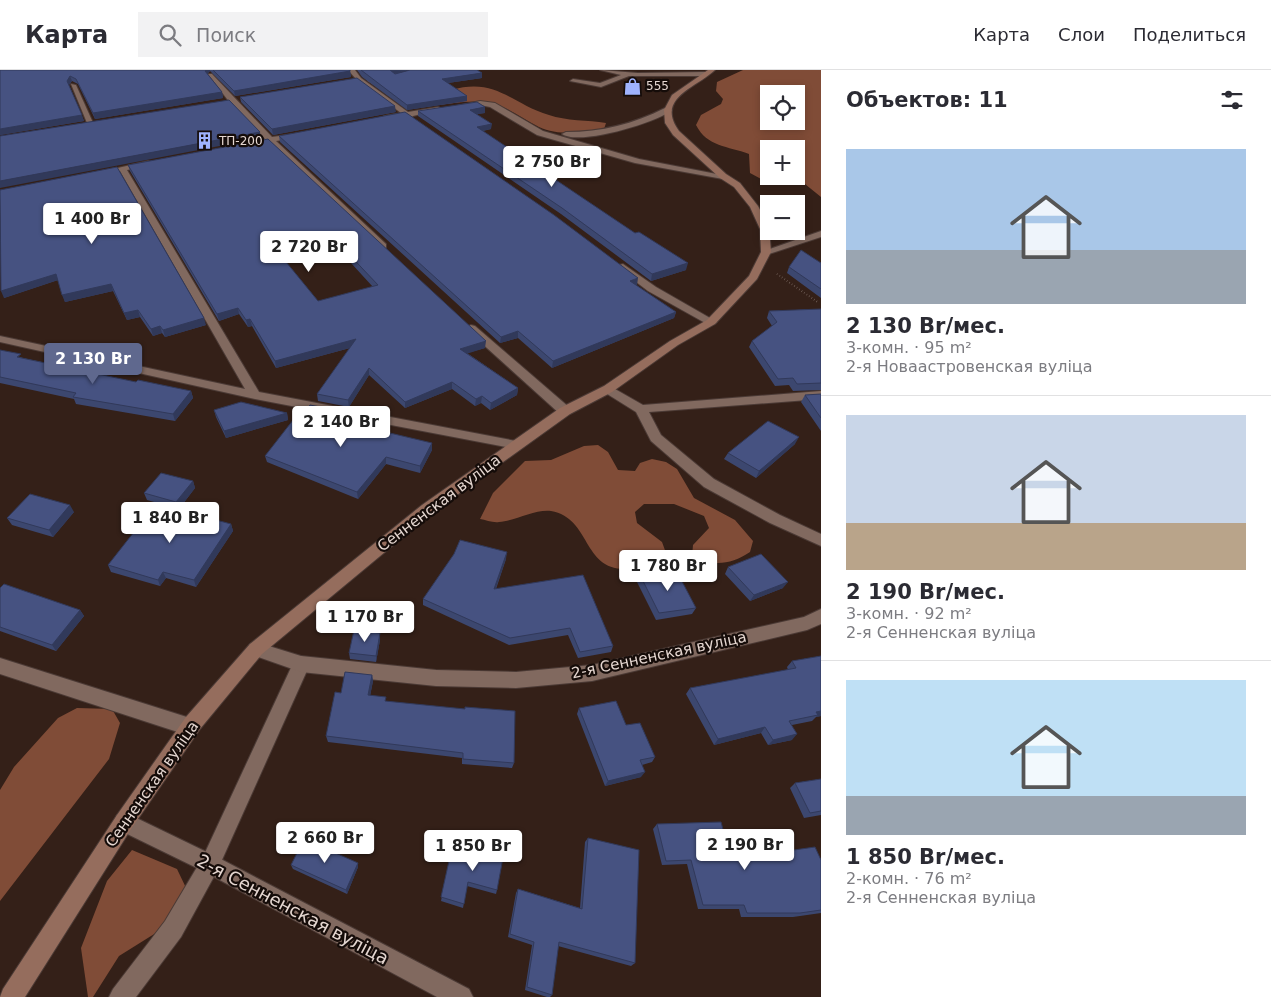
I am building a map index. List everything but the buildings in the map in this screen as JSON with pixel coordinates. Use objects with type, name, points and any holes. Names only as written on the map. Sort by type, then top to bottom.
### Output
[{"type":"street","points":[[351,70],[355,80],[422,125]]},
{"type":"street","points":[[603,70],[627,74],[708,72]]},
{"type":"street","points":[[708,72],[674,96],[668,110],[669,123],[676,134],[737,185],[754,206],[765,228],[766,252],[821,234]]},
{"type":"street","points":[[573,81],[601,84],[627,74]]},
{"type":"street","points":[[210,75],[230,99],[271,140],[391,254]]},
{"type":"street","points":[[72,85],[91,123]]},
{"type":"street","points":[[452,107],[480,103],[492,105],[540,133],[638,161],[724,176]]},
{"type":"street","points":[[377,120],[443,109]]},
{"type":"street","points":[[540,133],[577,135],[611,131],[644,121],[668,110]]},
{"type":"street","points":[[82,124],[100,121]]},
{"type":"street","points":[[243,145],[309,133]]},
{"type":"street","points":[[94,174],[160,161]]},
{"type":"street","points":[[122,168],[256,395]]},
{"type":"street","name":"Сенненская вуліца","points":[[11,997],[124,822],[190,727],[256,650],[427,509],[565,411],[608,389],[674,343],[711,322],[753,276],[766,252]]},
{"type":"street","points":[[612,259],[652,289],[711,322]]},
{"type":"street","points":[[463,321],[565,411]]},
{"type":"street","points":[[0,339],[256,395],[516,445]]},
{"type":"street","points":[[608,389],[641,409],[656,438],[709,483],[776,519],[821,540]]},
{"type":"street","points":[[641,409],[821,395]]},
{"type":"street","name":"2-я Сенненская вуліца","points":[[256,650],[301,664],[436,678],[516,680],[592,673],[807,623],[821,616]]},
{"type":"street","points":[[121,997],[173,929],[210,864],[301,664]]},
{"type":"street","points":[[0,666],[190,727]]},
{"type":"street","name":"2-я Сенненская вуліца","points":[[124,822],[210,864],[461,997]]},
{"type":"path","points":[[760,262],[819,304]]},
{"type":"shaded area","points":[[743,70],[821,70],[821,197],[805,184],[805,140],[760,140],[760,178],[750,173],[749,154],[719,145],[706,138],[696,125],[701,115],[721,104],[723,99],[716,91],[717,82]]},
{"type":"shaded area","points":[[369,78],[451,90],[467,87],[492,89],[535,110],[556,117],[606,123],[604,129],[571,133],[554,132],[539,127],[506,108],[492,103],[470,102],[430,105],[413,102],[397,97],[367,81]]},
{"type":"shaded area","points":[[598,445],[608,452],[618,470],[635,471],[640,463],[652,459],[666,462],[677,469],[694,498],[735,520],[753,541],[750,552],[736,560],[722,563],[707,562],[692,557],[693,545],[709,528],[704,516],[674,504],[644,504],[635,512],[637,523],[662,542],[666,553],[647,566],[633,569],[611,567],[601,561],[573,523],[564,516],[551,511],[538,512],[499,522],[480,519],[493,493],[525,461],[551,460],[584,446]]},
{"type":"shaded area","points":[[77,708],[112,709],[120,723],[109,759],[0,901],[0,790],[14,767],[58,718]]},
{"type":"shaded area","points":[[132,850],[177,869],[188,892],[167,926],[119,956],[93,997],[88,997],[81,948],[107,881]]},
{"type":"place","name":"555","points":[[632,86]]},
{"type":"place","name":"ТП-200","points":[[205,141]]}]
